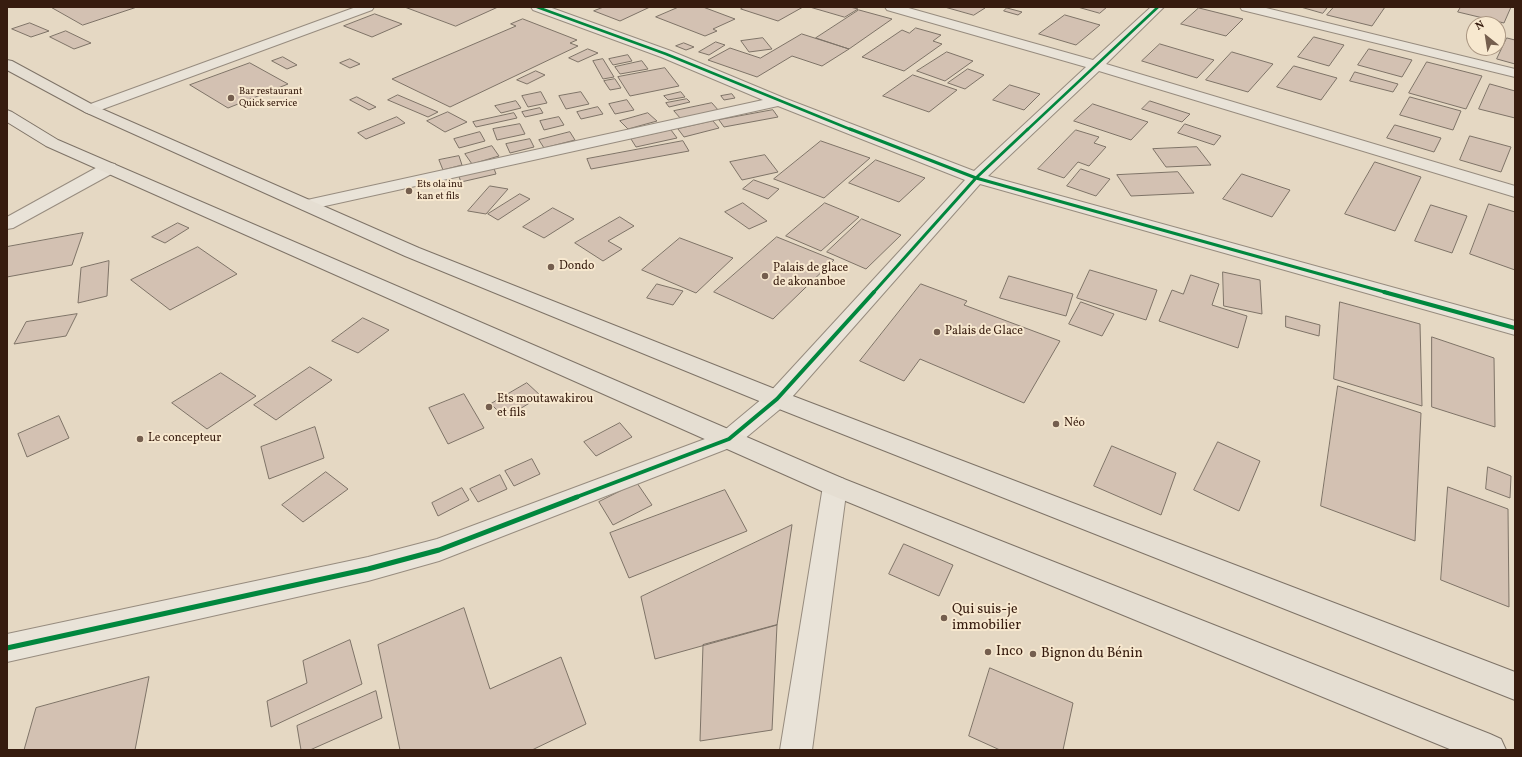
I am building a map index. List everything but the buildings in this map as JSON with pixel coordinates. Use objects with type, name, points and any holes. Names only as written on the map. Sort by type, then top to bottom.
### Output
[{"type":"highway","points":[[7,64],[90,109],[412,252],[778,399],[1515,686]]},
{"type":"highway","points":[[7,115],[52,143],[835,486],[1490,750]]},
{"type":"street","points":[[90,109],[368,7]]},
{"type":"street","points":[[537,7],[666,54],[779,101],[976,178],[1515,328]]},
{"type":"street","points":[[891,7],[1095,65],[1515,192]]},
{"type":"street","points":[[7,648],[368,570],[439,550],[729,439],[778,399],[976,178],[1158,7]]},
{"type":"street","points":[[1246,7],[1515,74]]},
{"type":"street","points":[[307,205],[779,101]]},
{"type":"street","points":[[7,224],[109,168]]},
{"type":"street","points":[[796,750],[835,486]]},
{"type":"cycle path","points":[[537,7],[666,54],[779,101],[976,178],[1515,328]]},
{"type":"cycle path","points":[[7,648],[368,569],[439,550],[729,439],[777,399],[976,178],[1158,7]]},
{"type":"place","name":"Bar restaurant Quick service","points":[[231,98]]},
{"type":"place","name":"Ets ola inu kan et fils","points":[[409,191]]},
{"type":"place","name":"Dondo","points":[[551,267]]},
{"type":"place","name":"Palais de glace de akonanboe","points":[[765,276]]},
{"type":"place","name":"Palais de Glace","points":[[937,332]]},
{"type":"place","name":"Ets moutawakirou et fils","points":[[489,407]]},
{"type":"place","name":"Néo","points":[[1056,424]]},
{"type":"place","name":"Le concepteur","points":[[140,439]]},
{"type":"place","name":"Qui suis-je immobilier","points":[[944,618]]},
{"type":"place","name":"Inco","points":[[988,652]]},
{"type":"place","name":"Bignon du Bénin","points":[[1033,654]]}]
